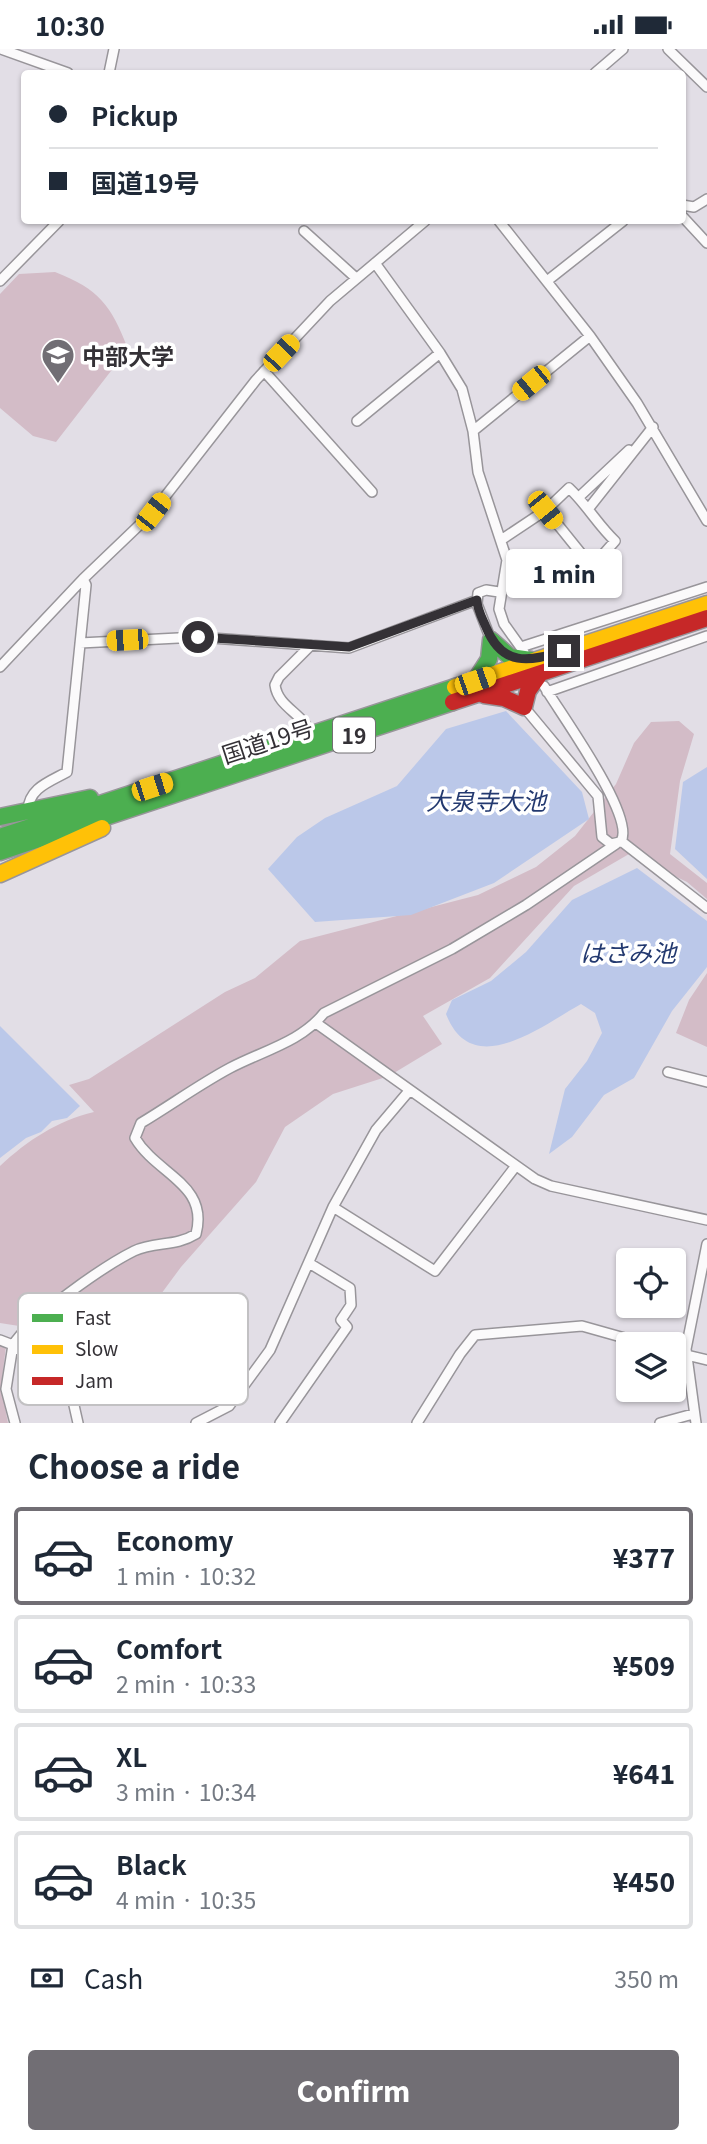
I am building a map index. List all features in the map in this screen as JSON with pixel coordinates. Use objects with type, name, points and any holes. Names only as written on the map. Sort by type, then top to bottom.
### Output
[{"type":"highway","name":"国道19号","points":[[535,669],[707,593]]},
{"type":"highway","name":"国道19号","points":[[0,837],[128,802],[477,687],[707,618]]},
{"type":"highway","points":[[491,640],[510,657],[535,669],[524,707],[477,687],[489,659],[491,640]]},
{"type":"highway","name":"国道19号","points":[[0,852],[311,735],[477,687]]},
{"type":"highway","points":[[0,817],[113,793],[128,802],[118,820],[0,874]]},
{"type":"street","points":[[1,49],[60,70]]},
{"type":"street","points":[[110,70],[114,49]]},
{"type":"street","points":[[598,70],[623,49]]},
{"type":"street","points":[[667,49],[707,86]]},
{"type":"street","points":[[686,206],[694,207],[707,199]]},
{"type":"street","points":[[686,220],[707,243]]},
{"type":"street","points":[[0,281],[56,224]]},
{"type":"street","points":[[0,667],[83,579],[153,512],[264,371],[330,301],[421,224]]},
{"type":"street","points":[[501,224],[590,336],[653,427],[707,521]]},
{"type":"street","points":[[547,281],[620,224]]},
{"type":"street","points":[[304,231],[356,278]]},
{"type":"street","points":[[72,1293],[133,1251],[182,1243],[196,1234],[200,1217],[198,1203],[144,1152],[135,1138],[141,1122],[230,1068],[282,1044],[316,1023],[324,1013],[439,955],[526,905],[619,843],[625,829],[609,789],[504,624],[499,609],[499,592],[507,559],[478,472],[473,431],[462,389],[440,353],[374,263]]},
{"type":"street","points":[[473,431],[590,336]]},
{"type":"street","points":[[357,421],[440,353]]},
{"type":"street","points":[[264,371],[372,492]]},
{"type":"street","points":[[579,498],[653,427]]},
{"type":"street","points":[[589,507],[653,427]]},
{"type":"street","points":[[501,540],[545,510],[569,488],[589,507],[615,541],[592,567],[545,510]]},
{"type":"street","points":[[27,810],[28,797],[34,791],[67,772],[86,585],[83,579]]},
{"type":"street","points":[[491,640],[477,600],[478,593],[485,590],[499,592]]},
{"type":"street","points":[[80,643],[198,637],[349,647],[477,600]]},
{"type":"street","points":[[535,669],[707,636]]},
{"type":"street","points":[[311,645],[275,685],[278,699],[304,719],[311,735]]},
{"type":"street","points":[[524,707],[598,796],[602,837],[619,843],[707,908]]},
{"type":"street","points":[[316,1023],[515,1167],[551,1186],[707,1220]]},
{"type":"street","points":[[668,1072],[707,1082]]},
{"type":"street","points":[[248,1380],[270,1350],[333,1207],[376,1130],[409,1091]]},
{"type":"street","points":[[333,1207],[435,1271],[515,1167]]},
{"type":"street","points":[[660,1423],[695,1418],[686,1356],[690,1316],[707,1244]]},
{"type":"street","points":[[281,1423],[347,1327],[341,1320],[351,1305],[349,1288],[309,1263]]},
{"type":"street","points":[[417,1423],[475,1335],[582,1326],[616,1336]]},
{"type":"street","points":[[15,1423],[6,1389],[13,1345],[18,1337]]},
{"type":"street","points":[[0,1341],[18,1349]]},
{"type":"street","points":[[686,1356],[707,1360]]},
{"type":"street","points":[[74,1405],[78,1423]]},
{"type":"street","points":[[196,1423],[230,1405]]},
{"type":"shaded area","points":[[55,272],[83,285],[102,300],[116,321],[128,349],[56,442],[33,436],[0,408],[0,294],[19,274]]},
{"type":"shaded area","points":[[679,721],[694,734],[680,781],[670,854],[707,883],[707,899],[687,882],[629,854],[574,886],[490,978],[423,1016],[442,1044],[389,1076],[333,1094],[285,1127],[256,1182],[181,1267],[162,1293],[18,1293],[18,1326],[0,1323],[0,1166],[44,1133],[94,1112],[69,1085],[89,1079],[225,992],[255,978],[300,941],[478,895],[536,867],[575,836],[616,784],[634,743],[651,722]]},
{"type":"shaded area","points":[[707,973],[707,1047],[676,1033],[689,1000]]},
{"type":"shaded area","points":[[0,1346],[6,1346],[1,1387],[8,1423],[0,1423]]},
{"type":"water","name":"大泉寺大池","points":[[506,711],[582,792],[589,819],[494,883],[411,915],[315,922],[268,869],[297,837],[325,818],[397,786],[446,729]]},
{"type":"water","points":[[707,767],[707,879],[675,849],[683,782]]},
{"type":"water","name":"はさみ池","points":[[637,868],[707,921],[707,967],[672,1011],[634,1078],[604,1095],[572,1137],[549,1154],[565,1089],[587,1061],[602,1033],[595,1013],[581,1004],[527,1035],[508,1043],[489,1046],[472,1044],[458,1034],[446,1014],[452,1000],[491,981],[526,952],[572,900]]},
{"type":"water","points":[[0,1026],[80,1106],[67,1118],[52,1121],[41,1132],[26,1138],[0,1158]]},
{"type":"traffic: fast","points":[[491,640],[510,657],[531,660]]},
{"type":"traffic: fast","points":[[475,681],[489,659],[491,640]]},
{"type":"traffic: fast","points":[[0,837],[455,687]]},
{"type":"traffic: fast","points":[[0,852],[453,702]]},
{"type":"traffic: fast","points":[[0,817],[90,798]]},
{"type":"traffic: slow","points":[[455,687],[707,604]]},
{"type":"traffic: slow","points":[[0,874],[102,828]]},
{"type":"traffic: jam","points":[[453,702],[707,618]]},
{"type":"traffic: jam","points":[[484,695],[504,698],[524,707],[528,691],[540,674]]},
{"type":"place","name":"中部大学","points":[[58,385]]},
{"type":"route","points":[[198,637],[349,647],[477,600],[491,640],[510,657],[534,660],[564,651]]}]
